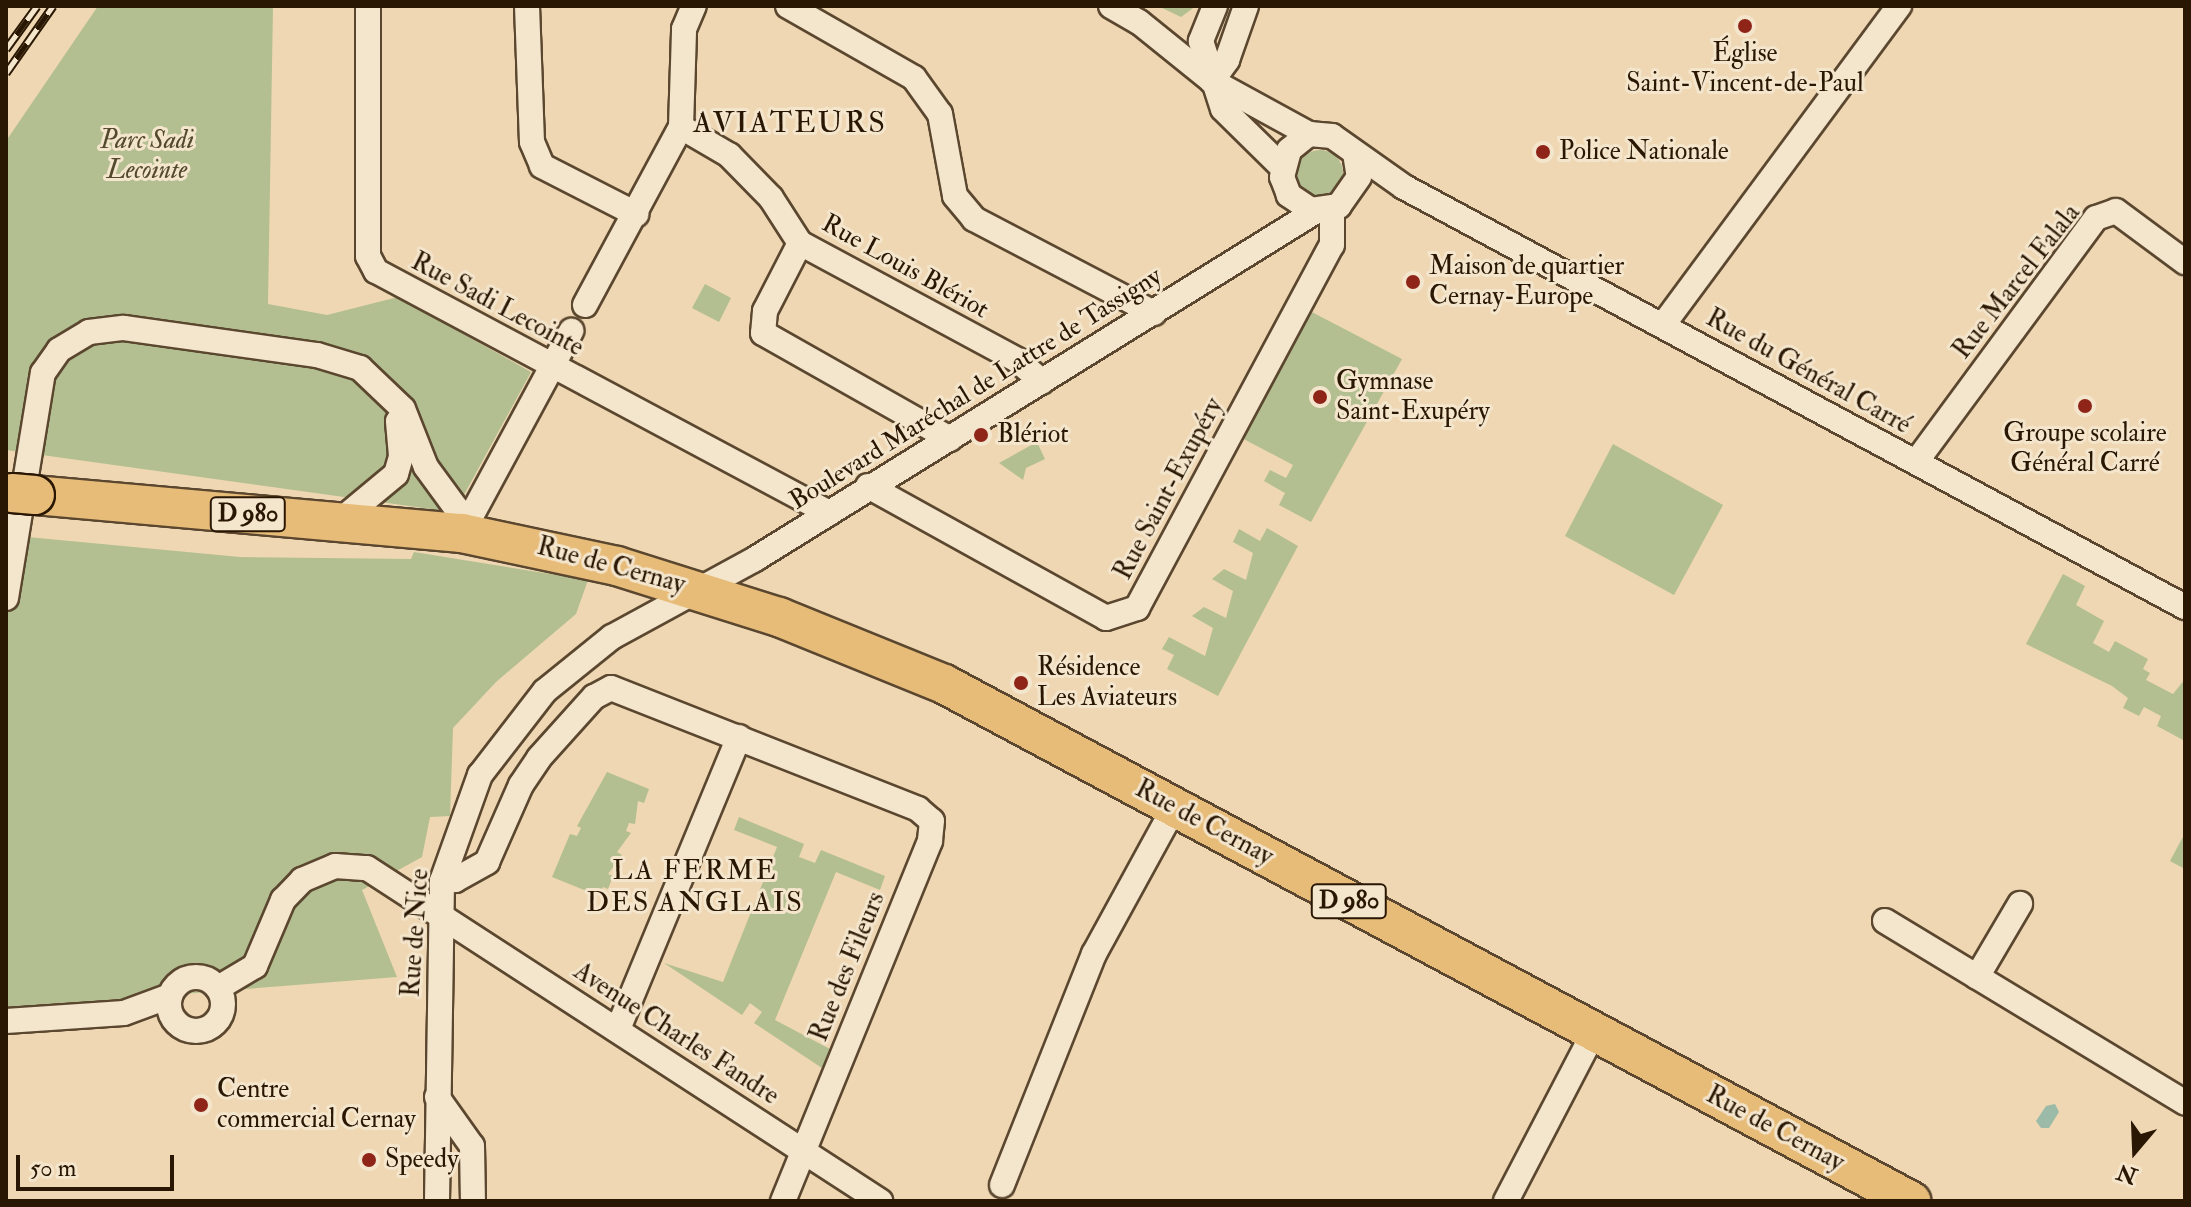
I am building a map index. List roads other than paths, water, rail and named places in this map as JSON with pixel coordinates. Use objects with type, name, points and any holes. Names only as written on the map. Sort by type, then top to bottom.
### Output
[{"type":"main road","name":"D 980","points":[[18,493],[342,519],[462,533]]},
{"type":"main road","name":"Rue de Cernay","points":[[462,533],[699,589],[944,684],[1911,1201]]},
{"type":"street","name":"Rue Sadi Lecointe","points":[[368,6],[370,264],[552,366],[829,513]]},
{"type":"street","points":[[527,6],[532,142],[542,166],[636,214]]},
{"type":"street","points":[[585,305],[681,127],[684,29],[694,6]]},
{"type":"street","points":[[788,6],[914,78],[940,114],[955,196],[974,219],[1154,313]]},
{"type":"street","points":[[1111,6],[1139,22],[1212,81],[1309,134],[1332,136],[1355,153],[1355,189]]},
{"type":"street","points":[[1215,6],[1201,41],[1212,81],[1223,109],[1282,167],[1291,197],[1279,233]]},
{"type":"street","points":[[1212,81],[1227,60],[1246,6]]},
{"type":"street","points":[[1663,325],[1899,6]]},
{"type":"street","name":"Rue Louis Blériot","points":[[681,127],[729,155],[771,198],[800,243],[1017,360],[1042,382]]},
{"type":"street","points":[[1282,167],[1289,150],[1309,134]]},
{"type":"street","name":"Rue du Général Carré","points":[[1355,153],[1404,187],[2185,607]]},
{"type":"street","points":[[1291,197],[1324,210],[1355,189],[1404,187]]},
{"type":"street","name":"Boulevard Maréchal de Lattre de Tassigny","points":[[699,589],[950,439],[1279,233],[1324,210]]},
{"type":"street","name":"Rue Saint-Exupéry","points":[[868,486],[1106,618],[1137,608],[1332,245],[1324,210]]},
{"type":"street","name":"Rue Marcel Falala","points":[[1916,462],[2096,218],[2116,211],[2185,262]]},
{"type":"street","points":[[800,243],[765,311],[763,333],[950,439]]},
{"type":"street","points":[[6,598],[43,373],[59,350],[89,332],[124,328],[317,355],[360,368],[403,409],[426,467],[456,508],[462,533]]},
{"type":"street","points":[[462,533],[571,331]]},
{"type":"street","points":[[342,519],[396,474],[401,439],[384,389]]},
{"type":"street","name":"Rue de Nice","points":[[437,1201],[442,881],[480,775],[528,710],[565,671],[612,637],[699,589]]},
{"type":"street","points":[[442,881],[455,880],[487,862],[521,785],[539,758],[578,713],[611,688],[739,737],[618,1029]]},
{"type":"street","name":"Rue des Fileurs","points":[[739,737],[918,809],[932,821],[930,841],[803,1150]]},
{"type":"street","points":[[1002,1185],[1094,954],[1174,808]]},
{"type":"street","name":"Avenue Charles Fandre","points":[[218,988],[255,966],[283,900],[320,871],[367,868],[880,1201]]},
{"type":"street","points":[[1977,977],[2020,904]]},
{"type":"street","points":[[1885,921],[2185,1103]]},
{"type":"street","points":[[6,1021],[124,1013],[170,996],[180,982],[196,977],[218,988],[221,1013],[204,1029],[187,1029],[174,1020],[170,996]]},
{"type":"street","points":[[1506,1201],[1594,1032]]},
{"type":"street","points":[[437,1097],[472,1146],[473,1201]]},
{"type":"street","points":[[783,1201],[803,1150]]},
{"type":"railway","points":[[6,49],[37,6]]},
{"type":"railway","points":[[6,73],[53,6]]},
{"type":"place","name":"Église Saint-Vincent-de-Paul","points":[[1745,26]]},
{"type":"place","name":"Police Nationale","points":[[1543,152]]},
{"type":"place","name":"Maison de quartier Cernay-Europe","points":[[1413,282]]},
{"type":"place","name":"Gymnase Saint-Exupéry","points":[[1320,397]]},
{"type":"place","name":"Groupe scolaire Général Carré","points":[[2085,406]]},
{"type":"place","name":"Blériot","points":[[981,435]]},
{"type":"place","name":"Résidence Les Aviateurs","points":[[1021,683]]},
{"type":"place","name":"Centre commercial Cernay","points":[[201,1105]]},
{"type":"place","name":"Speedy","points":[[369,1160]]},
{"type":"district","name":"AVIATEURS","points":[[790,123]]},
{"type":"district","name":"LA FERME DES ANGLAIS","points":[[695,887]]},
{"type":"park label","name":"Parc Sadi Lecointe","points":[[147,156]]}]
